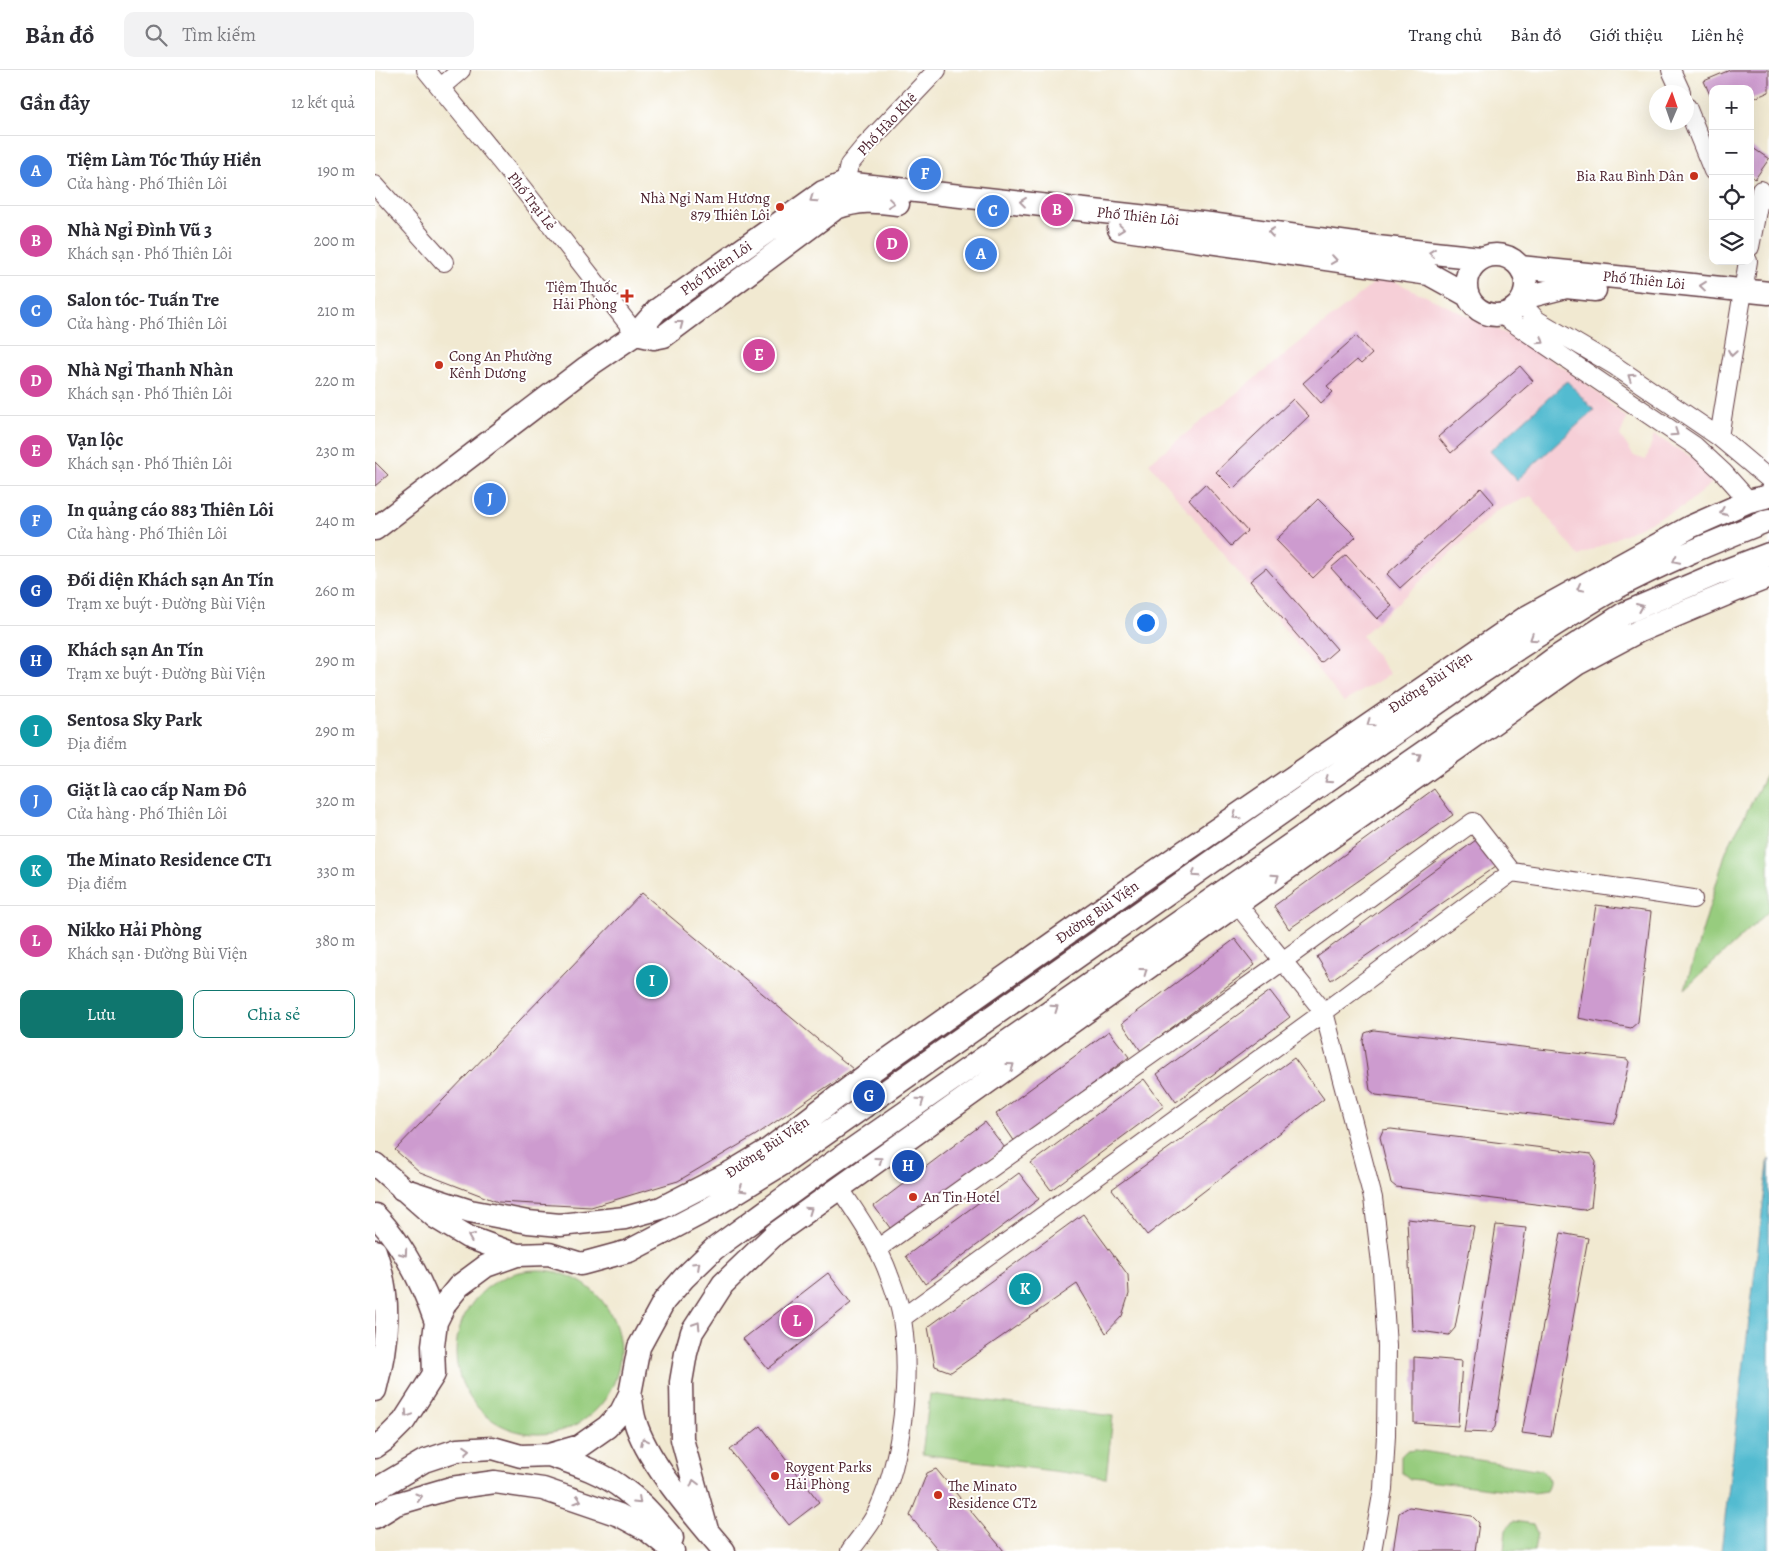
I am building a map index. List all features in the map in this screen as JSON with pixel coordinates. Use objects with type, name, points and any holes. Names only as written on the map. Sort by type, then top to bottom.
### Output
[{"type":"main road","name":"Phố Thiên Lôi","points":[[849,193],[1210,224],[1377,247],[1481,258]]},
{"type":"main road","name":"Phố Thiên Lôi","points":[[849,193],[870,200],[1132,231],[1429,274],[1467,295]]},
{"type":"main road","name":"Phố Thiên Lôi","points":[[636,334],[654,338],[665,336],[836,208],[849,193]]},
{"type":"main road","points":[[1489,255],[1506,256],[1514,260],[1520,267],[1526,282],[1522,300],[1508,312],[1490,314],[1472,304],[1467,295],[1467,274],[1481,258],[1489,255]]},
{"type":"main road","name":"Phố Thiên Lôi","points":[[1520,267],[1569,280],[1741,298],[1769,308]]},
{"type":"main road","name":"Phố Thiên Lôi","points":[[1522,300],[1569,280]]},
{"type":"main road","name":"Phố Thiên Lôi","points":[[1741,298],[1769,293]]},
{"type":"main road","points":[[375,529],[587,367],[636,334]]},
{"type":"main road","name":"Đường Bùi Viện","points":[[402,1189],[470,1211],[499,1218],[560,1225],[591,1223],[625,1218],[661,1208],[733,1171],[776,1157],[873,1070],[1134,886],[1525,618],[1690,527],[1759,498]]},
{"type":"main road","name":"Đường Bùi Viện","points":[[517,1255],[549,1254],[581,1264],[629,1251],[709,1208],[776,1157],[1535,636],[1613,590],[1707,545],[1769,520]]},
{"type":"main road","points":[[707,1530],[682,1439],[681,1382],[692,1332],[723,1284],[775,1234],[840,1189],[1552,660],[1625,613],[1769,554]]},
{"type":"main road","points":[[1719,573],[1734,591]]},
{"type":"main road","points":[[549,1456],[580,1446],[607,1427],[621,1412],[630,1394],[639,1347],[664,1301],[684,1278],[714,1249],[824,1169],[1577,664],[1639,631],[1769,577]]},
{"type":"main road","points":[[1470,680],[1490,706]]},
{"type":"main road","points":[[375,1164],[435,1217],[468,1236],[517,1255]]},
{"type":"main road","points":[[824,1169],[840,1189]]},
{"type":"main road","points":[[375,1215],[384,1224],[413,1266],[426,1293],[436,1322]]},
{"type":"main road","points":[[375,1251],[381,1268],[388,1316],[383,1361],[375,1390]]},
{"type":"main road","points":[[375,1447],[404,1421],[434,1374],[433,1346],[436,1322],[446,1302],[459,1286],[486,1266],[517,1255]]},
{"type":"main road","points":[[630,1394],[635,1420],[643,1441],[654,1461],[724,1551]]},
{"type":"main road","points":[[375,1490],[424,1461],[457,1450],[493,1448],[521,1456],[549,1456],[580,1465],[625,1490],[651,1514],[684,1551]]},
{"type":"main road","points":[[375,1517],[396,1504],[451,1488],[495,1482],[543,1489],[605,1509],[647,1530],[673,1551]]},
{"type":"street","name":"Phố Trại Lẻ","points":[[426,70],[523,189],[636,334]]},
{"type":"street","points":[[441,87],[461,70]]},
{"type":"street","name":"Phố Hào Khê","points":[[849,193],[849,165],[937,70]]},
{"type":"street","points":[[1671,70],[1678,85]]},
{"type":"street","points":[[1694,124],[1709,161]]},
{"type":"street","points":[[375,185],[444,262]]},
{"type":"street","points":[[1754,225],[1760,191]]},
{"type":"street","points":[[1719,437],[1746,265]]},
{"type":"street","points":[[1522,300],[1537,320],[1615,366],[1719,437],[1769,478]]},
{"type":"street","points":[[1500,314],[1695,446],[1723,472],[1759,498]]},
{"type":"street","points":[[877,1249],[1284,960],[1473,822],[1512,872],[1693,899]]},
{"type":"street","points":[[902,1318],[1324,1012],[1512,872]]},
{"type":"street","points":[[1231,897],[1284,960],[1324,1012],[1373,1198],[1382,1271],[1387,1346],[1383,1489],[1372,1551]]},
{"type":"street","points":[[840,1189],[877,1249],[889,1274],[902,1318],[905,1358],[904,1406],[893,1465],[878,1511],[850,1551]]},
{"type":"shaded area","points":[[1383,276],[1513,337],[1580,378],[1627,418],[1620,435],[1634,456],[1646,460],[1654,435],[1693,458],[1713,482],[1684,506],[1579,556],[1531,496],[1496,511],[1362,636],[1390,674],[1344,702],[1149,463]]},
{"type":"green space","points":[[1769,769],[1769,911],[1685,989],[1726,851]]},
{"type":"green space","points":[[546,1270],[562,1273],[577,1279],[602,1300],[611,1313],[617,1328],[620,1352],[619,1368],[611,1391],[590,1416],[577,1425],[562,1431],[530,1434],[514,1431],[499,1425],[474,1404],[465,1391],[459,1376],[456,1344],[459,1328],[465,1313],[486,1288],[499,1279],[514,1273]]},
{"type":"green space","points":[[930,1394],[1113,1416],[1106,1478],[922,1454]]},
{"type":"green space","points":[[1416,1450],[1542,1470],[1548,1477],[1549,1485],[1546,1491],[1534,1493],[1410,1479],[1401,1472],[1401,1456],[1406,1451]]},
{"type":"green space","points":[[1513,1521],[1533,1524],[1537,1533],[1534,1551],[1504,1551],[1506,1530]]},
{"type":"water","points":[[1567,381],[1594,410],[1517,480],[1490,451]]},
{"type":"water","points":[[1769,1159],[1769,1551],[1721,1551],[1768,1164]]},
{"type":"building","points":[[1730,70],[1769,70],[1769,92],[1754,98],[1754,85],[1709,85],[1709,93],[1704,81]]},
{"type":"building","points":[[1754,149],[1769,159],[1754,178]]},
{"type":"building","points":[[1356,336],[1372,354],[1361,364],[1357,360],[1327,386],[1333,392],[1321,403],[1303,383]]},
{"type":"building","points":[[1520,366],[1533,381],[1451,453],[1438,437]]},
{"type":"building","points":[[1293,399],[1309,416],[1233,489],[1216,472]]},
{"type":"building","points":[[375,462],[388,475],[375,486]]},
{"type":"building","points":[[1205,484],[1247,531],[1231,546],[1189,499]]},
{"type":"building","points":[[1481,488],[1494,503],[1400,588],[1387,574]]},
{"type":"building","points":[[1318,499],[1356,537],[1313,578],[1276,540]]},
{"type":"building","points":[[1346,555],[1392,606],[1377,619],[1331,568]]},
{"type":"building","points":[[1266,568],[1337,649],[1321,663],[1250,581]]},
{"type":"building","points":[[1434,789],[1453,815],[1289,929],[1274,906]]},
{"type":"building","points":[[1476,840],[1496,866],[1331,980],[1317,957]]},
{"type":"building","points":[[642,893],[853,1069],[756,1135],[678,1181],[591,1207],[498,1202],[420,1172],[395,1150]]},
{"type":"building","points":[[1596,905],[1651,912],[1638,1022],[1631,1028],[1578,1018]]},
{"type":"building","points":[[1235,939],[1255,965],[1141,1051],[1122,1023]]},
{"type":"building","points":[[1270,991],[1290,1017],[1176,1102],[1157,1074]]},
{"type":"building","points":[[1374,1030],[1627,1059],[1629,1062],[1617,1118],[1613,1124],[1376,1095],[1370,1090],[1363,1041],[1365,1033]]},
{"type":"building","points":[[1109,1031],[1129,1057],[1015,1142],[996,1114]]},
{"type":"building","points":[[1294,1058],[1324,1099],[1147,1235],[1112,1189]]},
{"type":"building","points":[[1144,1079],[1164,1106],[1051,1190],[1031,1163]]},
{"type":"building","points":[[985,1122],[1005,1148],[893,1232],[874,1206]]},
{"type":"building","points":[[1391,1129],[1591,1154],[1596,1162],[1591,1207],[1584,1210],[1396,1187],[1391,1183],[1380,1137],[1383,1130]]},
{"type":"building","points":[[1019,1173],[1039,1199],[925,1284],[906,1256]]},
{"type":"building","points":[[1083,1214],[1128,1275],[1129,1294],[1122,1316],[1106,1333],[1077,1284],[951,1372],[935,1366],[928,1327]]},
{"type":"building","points":[[1407,1219],[1474,1226],[1455,1328],[1449,1335],[1412,1330]]},
{"type":"building","points":[[1496,1225],[1526,1228],[1495,1427],[1490,1433],[1464,1432]]},
{"type":"building","points":[[1561,1233],[1588,1238],[1551,1437],[1522,1433]]},
{"type":"building","points":[[828,1273],[851,1303],[768,1369],[743,1339]]},
{"type":"building","points":[[1414,1357],[1462,1361],[1458,1426],[1414,1423]]},
{"type":"building","name":"Roygent Parks Hải Phòng","points":[[761,1426],[819,1502],[789,1525],[730,1450]]},
{"type":"building","name":"The Minato Residence CT2","points":[[936,1469],[1004,1551],[939,1551],[910,1516],[927,1473]]},
{"type":"building","points":[[1409,1507],[1472,1516],[1479,1523],[1475,1551],[1393,1551],[1399,1513]]},
{"type":"place","name":"In quảng cáo 883 Thiên Lôi","points":[[925,174]]},
{"type":"place","name":"Bia Rau Bình Dân","points":[[1694,176]]},
{"type":"place","name":"Nhà Ngỉ Nam Hương 879 Thiên Lôi","points":[[780,207]]},
{"type":"place","name":"Nhà Ngỉ Đình Vũ 3","points":[[1057,210]]},
{"type":"place","name":"Salon tóc- Tuấn Tre","points":[[993,211]]},
{"type":"place","name":"Nhà Ngỉ Thanh Nhàn","points":[[892,244]]},
{"type":"place","name":"Tiệm Làm Tóc Thúy Hiền","points":[[981,254]]},
{"type":"place","name":"Tiệm Thuốc Hải Phòng","points":[[627,296]]},
{"type":"place","name":"Vạn lộc","points":[[759,355]]},
{"type":"place","name":"Cong An Phường Kênh Dương","points":[[439,365]]},
{"type":"place","name":"Giặt là cao cấp Nam Đô","points":[[490,499]]},
{"type":"place","name":"Sentosa Sky Park","points":[[652,981]]},
{"type":"place","name":"Đối diện Khách sạn An Tín","points":[[869,1096]]},
{"type":"place","name":"Khách sạn An Tín","points":[[908,1166]]},
{"type":"place","name":"An Tin Hotel","points":[[913,1197]]},
{"type":"place","name":"The Minato Residence CT1","points":[[1025,1289]]},
{"type":"place","name":"Nikko Hải Phòng","points":[[797,1321]]},
{"type":"place","name":"Roygent Parks Hải Phòng","points":[[775,1476]]},
{"type":"place","name":"The Minato Residence CT2","points":[[938,1495]]}]
